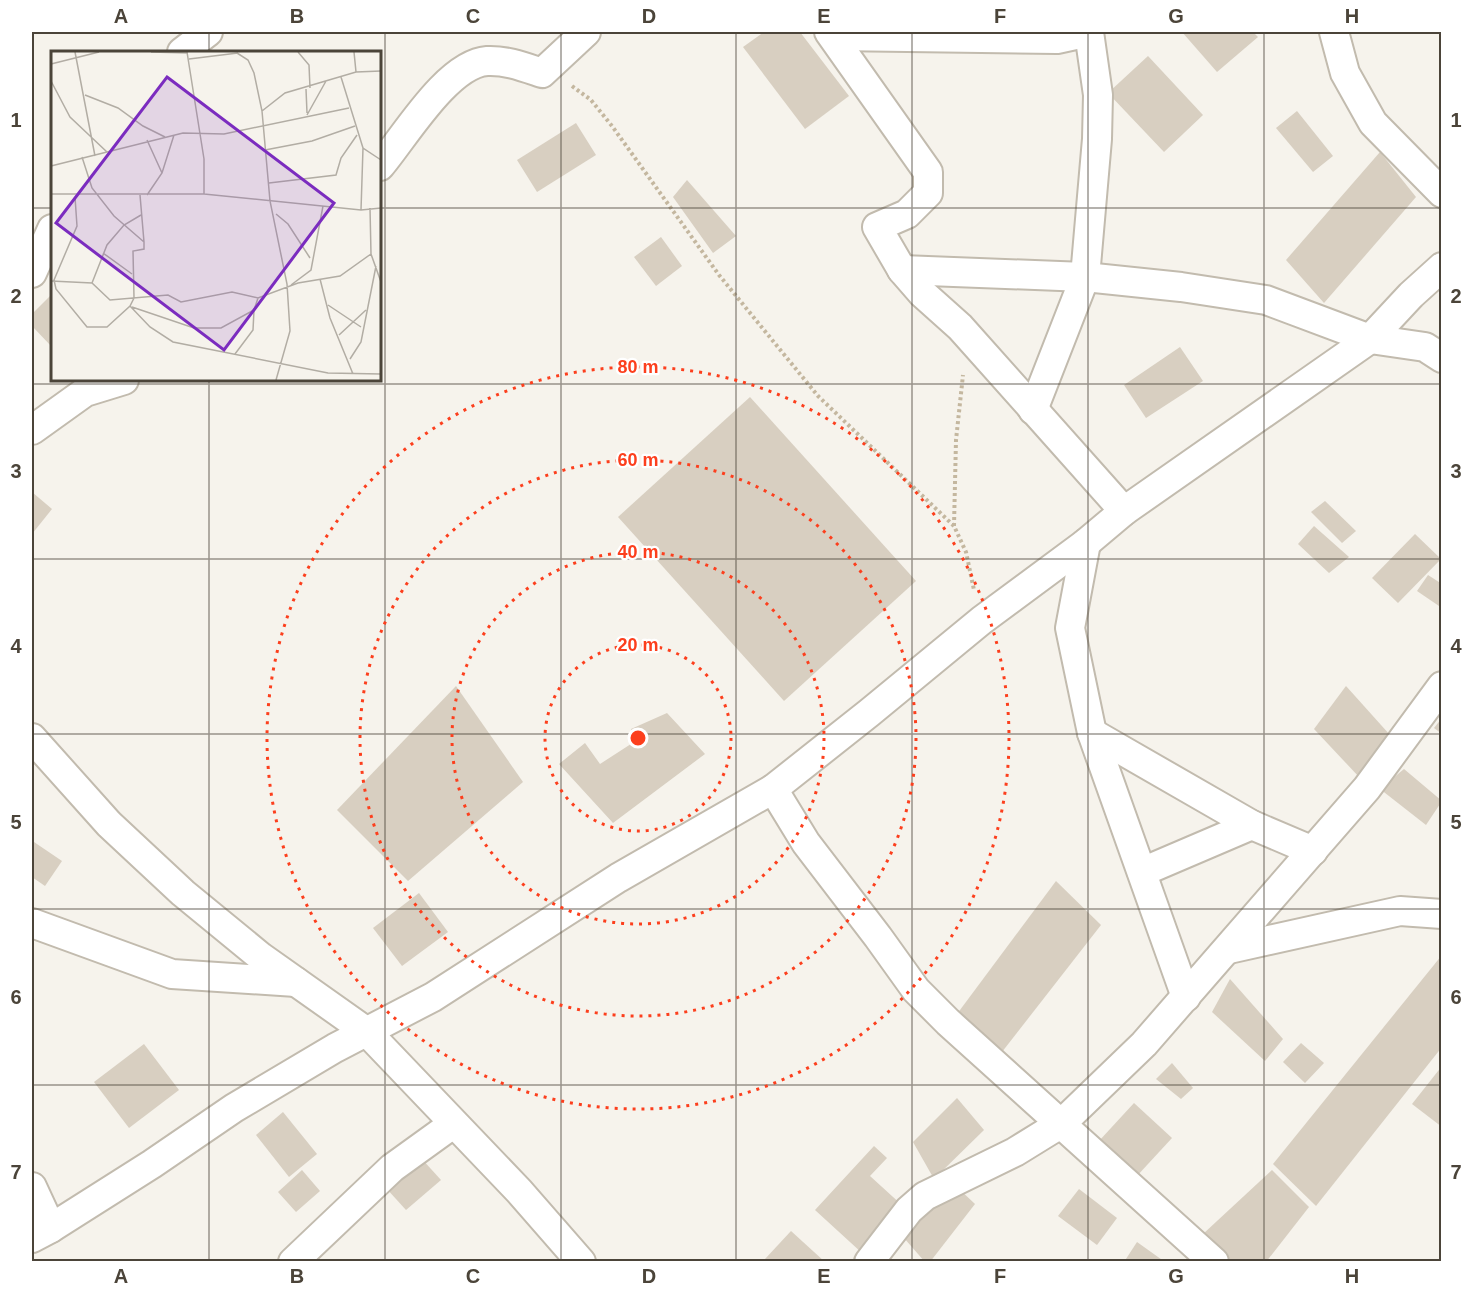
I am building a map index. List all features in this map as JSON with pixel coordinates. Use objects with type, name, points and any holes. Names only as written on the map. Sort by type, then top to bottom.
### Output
[{"type":"street","points":[[183,51],[208,32]]},
{"type":"street","points":[[381,165],[435,95],[468,67],[489,61],[515,64],[542,73],[586,32]]},
{"type":"street","points":[[831,34],[1057,39],[1089,32],[1098,95],[1097,139],[1084,277],[1033,410]]},
{"type":"street","points":[[1334,32],[1346,73],[1372,123],[1442,193]]},
{"type":"street","points":[[831,34],[928,172],[928,193],[907,214],[877,226],[902,270],[922,293],[960,327],[1124,512]]},
{"type":"street","points":[[32,273],[51,231]]},
{"type":"street","points":[[32,1187],[41,1233],[152,1164],[234,1108],[336,1048],[433,997],[618,878],[772,789],[982,620],[1124,512],[1370,339],[1411,295],[1442,267]]},
{"type":"street","points":[[902,270],[1084,277],[1181,287],[1266,300],[1370,339],[1425,347],[1442,358]]},
{"type":"street","points":[[32,430],[85,392],[121,381]]},
{"type":"street","points":[[1086,543],[1070,628],[1092,733],[1186,997]]},
{"type":"street","points":[[869,1262],[909,1210],[925,1196],[1015,1152],[1062,1123],[1144,1044],[1367,788],[1442,686]]},
{"type":"street","points":[[1092,733],[1252,825],[1313,851]]},
{"type":"street","points":[[32,738],[117,832],[183,893],[261,957],[367,1032],[519,1191],[581,1262]]},
{"type":"street","points":[[772,789],[806,843],[916,990],[948,1022],[1214,1262]]},
{"type":"street","points":[[1142,872],[1252,825]]},
{"type":"street","points":[[1229,949],[1400,911],[1442,914]]},
{"type":"street","points":[[32,923],[172,974],[296,982]]},
{"type":"street","points":[[293,1262],[392,1168],[453,1124]]},
{"type":"path","points":[[542,73],[568,83],[591,100],[719,275],[818,396],[954,526],[966,552],[982,620]]},
{"type":"path","points":[[954,526],[956,440],[964,370],[960,327]]},
{"type":"building","points":[[764,32],[800,32],[849,96],[805,129],[743,47]]},
{"type":"building","points":[[1182,32],[1253,32],[1258,37],[1217,72]]},
{"type":"building","points":[[1148,56],[1203,115],[1164,152],[1108,93]]},
{"type":"building","points":[[1297,111],[1333,156],[1313,172],[1276,128]]},
{"type":"building","points":[[576,123],[596,155],[537,192],[517,160]]},
{"type":"building","points":[[1380,152],[1416,197],[1324,303],[1286,260]]},
{"type":"building","points":[[687,180],[736,236],[713,253],[673,197]]},
{"type":"building","points":[[661,237],[682,266],[656,286],[634,257]]},
{"type":"building","points":[[51,295],[51,346],[32,326],[32,314]]},
{"type":"building","points":[[1180,347],[1203,381],[1146,418],[1124,385]]},
{"type":"building","points":[[750,397],[916,581],[784,701],[618,517]]},
{"type":"building","points":[[32,492],[52,509],[32,534]]},
{"type":"building","points":[[1325,501],[1356,531],[1342,543],[1311,512]]},
{"type":"building","points":[[1314,526],[1349,557],[1329,573],[1298,544]]},
{"type":"building","points":[[1415,534],[1441,559],[1398,603],[1372,578]]},
{"type":"building","points":[[1428,575],[1442,584],[1442,601],[1439,606],[1417,591]]},
{"type":"building","points":[[456,686],[523,782],[408,881],[337,810]]},
{"type":"building","points":[[1346,686],[1390,735],[1360,778],[1314,729]]},
{"type":"building","points":[[667,713],[705,754],[613,823],[559,764],[585,743],[600,764],[634,742],[631,729]]},
{"type":"building","points":[[1442,718],[1442,734],[1434,728]]},
{"type":"building","points":[[1404,769],[1442,801],[1426,825],[1380,789]]},
{"type":"building","points":[[34,842],[62,861],[45,886],[32,877]]},
{"type":"building","points":[[1056,881],[1101,925],[1002,1052],[957,1014]]},
{"type":"building","points":[[419,893],[448,932],[402,966],[373,928]]},
{"type":"building","points":[[1442,955],[1442,1047],[1316,1206],[1273,1164]]},
{"type":"building","points":[[1230,979],[1283,1039],[1265,1061],[1212,1012]]},
{"type":"building","points":[[1301,1043],[1324,1063],[1305,1083],[1283,1062]]},
{"type":"building","points":[[144,1044],[179,1090],[129,1128],[94,1082]]},
{"type":"building","points":[[1172,1063],[1193,1088],[1181,1099],[1156,1079]]},
{"type":"building","points":[[1442,1066],[1442,1127],[1412,1104]]},
{"type":"building","points":[[957,1098],[984,1130],[934,1179],[913,1142]]},
{"type":"building","points":[[1134,1103],[1172,1138],[1136,1177],[1099,1141]]},
{"type":"building","points":[[283,1112],[317,1154],[289,1177],[256,1135]]},
{"type":"building","points":[[874,1146],[887,1158],[870,1176],[904,1207],[862,1253],[815,1210]]},
{"type":"building","points":[[421,1158],[441,1180],[406,1210],[386,1188]]},
{"type":"building","points":[[302,1170],[320,1191],[296,1212],[278,1192]]},
{"type":"building","points":[[1272,1170],[1309,1207],[1266,1262],[1233,1262],[1203,1234]]},
{"type":"building","points":[[958,1188],[975,1204],[930,1262],[925,1262],[904,1238],[935,1204]]},
{"type":"building","points":[[1079,1189],[1117,1218],[1097,1245],[1058,1216]]},
{"type":"building","points":[[791,1231],[825,1262],[768,1262],[765,1259]]},
{"type":"building","points":[[1137,1242],[1165,1262],[1124,1262]]}]
